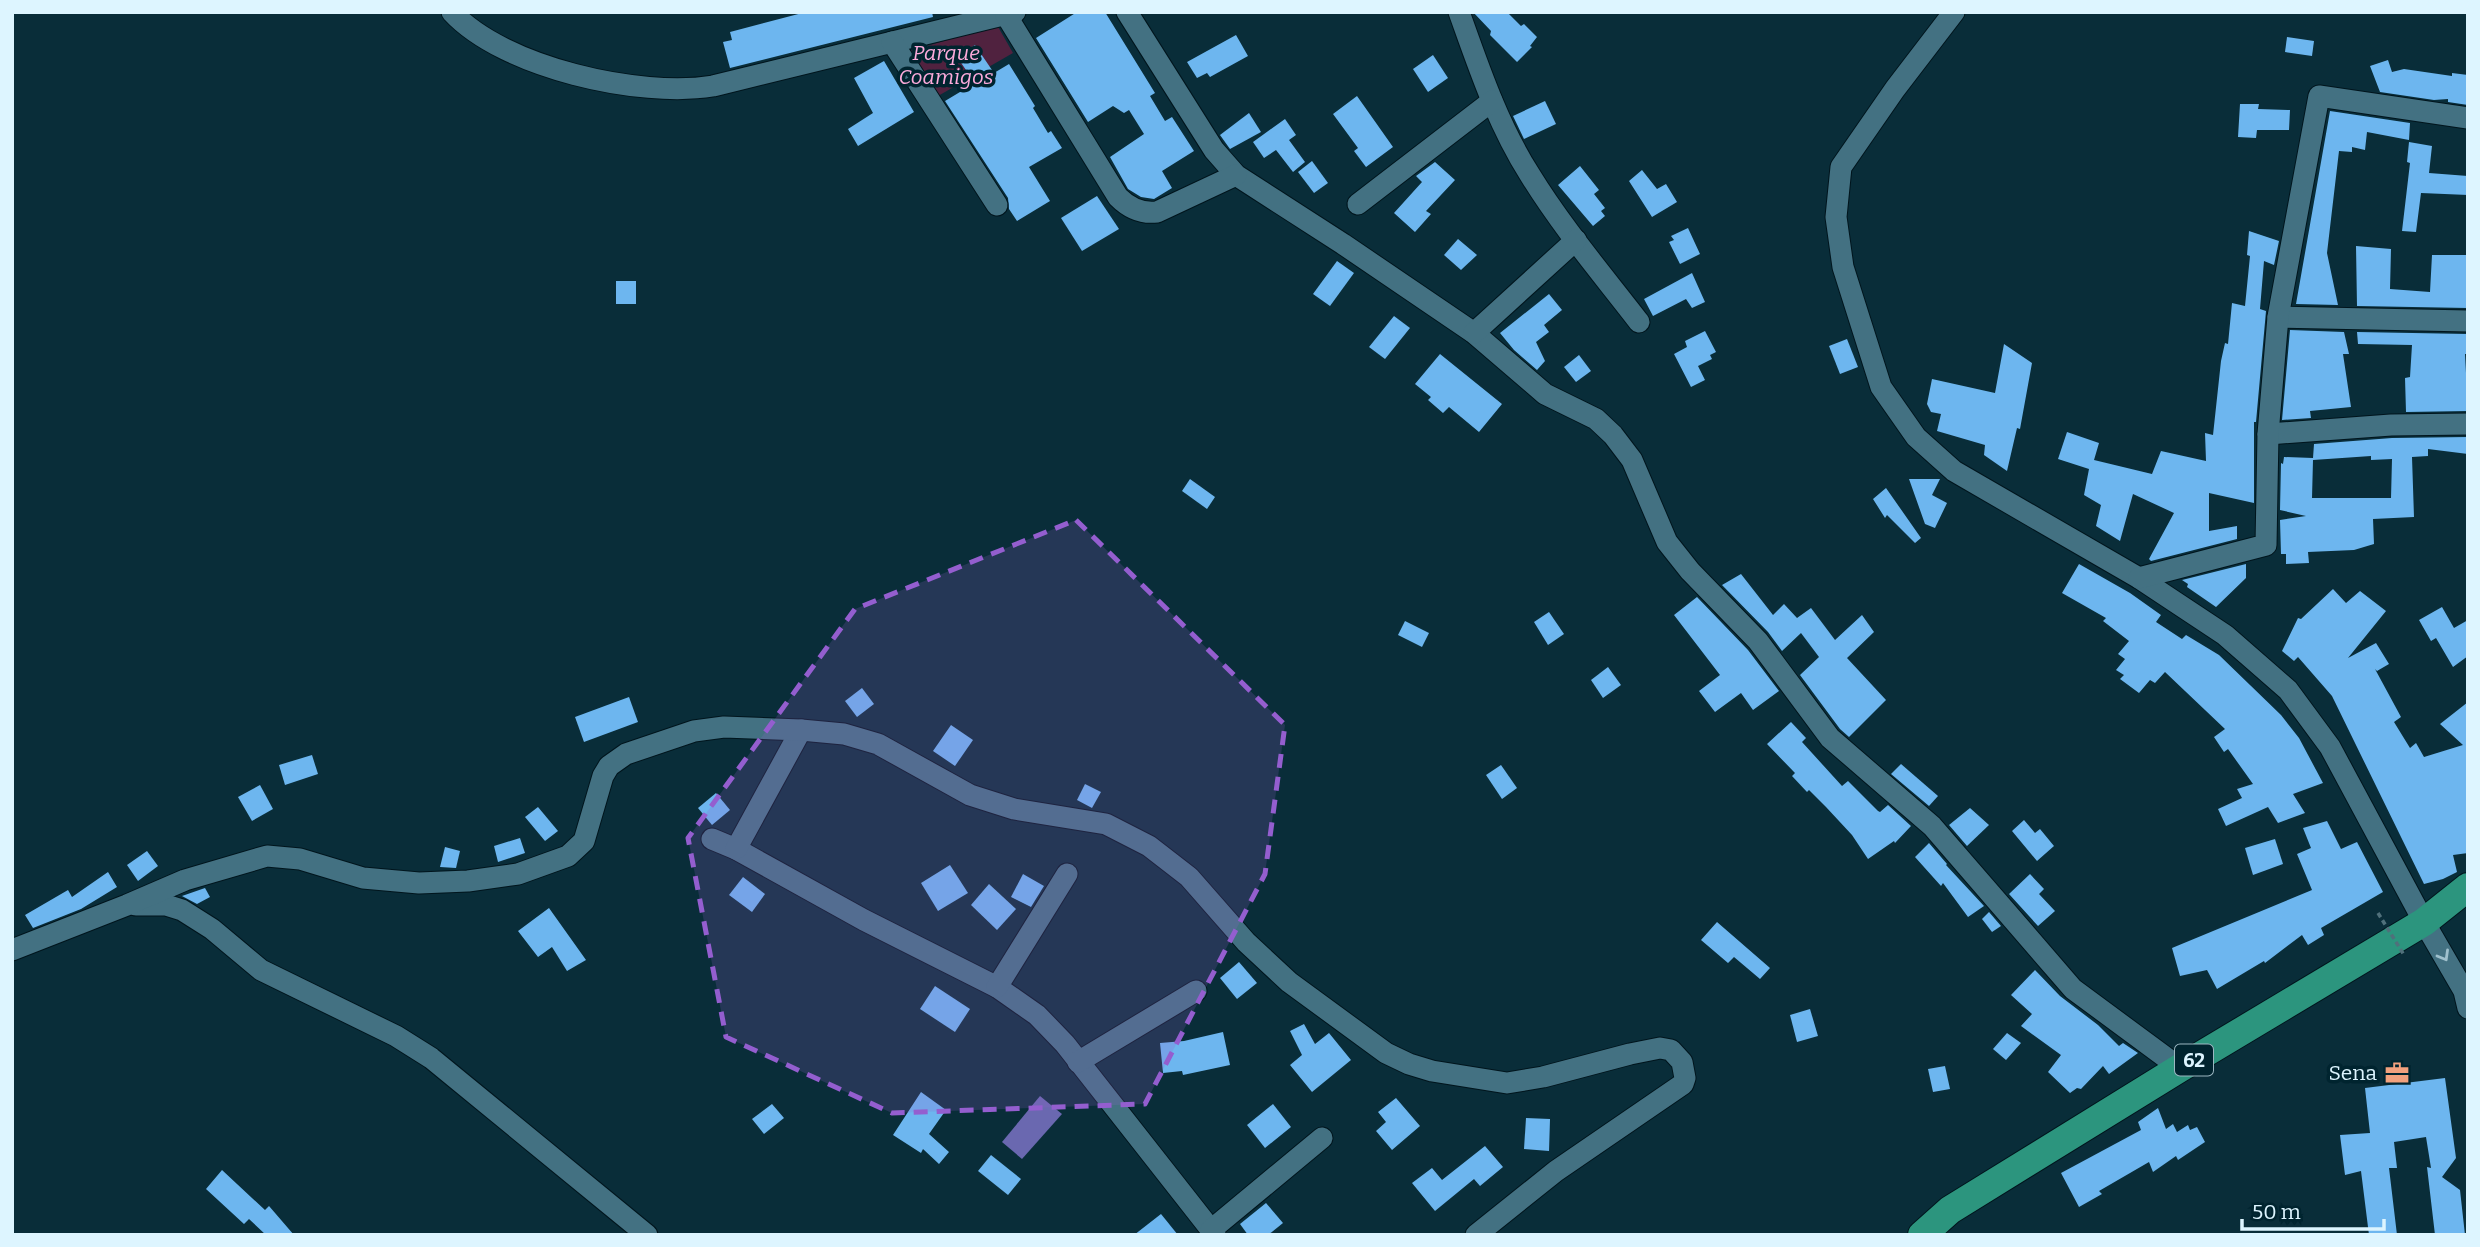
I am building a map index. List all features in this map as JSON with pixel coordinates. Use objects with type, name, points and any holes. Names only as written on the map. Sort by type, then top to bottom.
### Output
[{"type":"main road","name":"62","points":[[1922,1235],[1950,1210],[2424,922],[2468,887]]},
{"type":"street","points":[[452,12],[480,34],[548,66],[608,83],[683,89],[713,86],[1011,13],[1118,197],[1129,206],[1148,213],[1157,212],[1236,175]]},
{"type":"street","points":[[1127,12],[1214,150],[1236,175],[1474,333],[1545,394],[1596,419],[1614,435],[1632,460],[1667,542],[1690,572],[1758,641],[1830,738],[1932,826],[2073,989],[2180,1068]]},
{"type":"street","points":[[1459,12],[1492,101],[1529,174],[1639,322]]},
{"type":"street","points":[[1954,12],[1895,89],[1841,167],[1836,217],[1843,267],[1881,387],[1916,437],[1954,471],[2139,578],[2225,635],[2288,690],[2330,747],[2424,922],[2467,993]]},
{"type":"street","points":[[892,42],[997,205]]},
{"type":"street","points":[[2139,578],[2266,545],[2268,434],[2278,317],[2319,96],[2468,118]]},
{"type":"street","points":[[1358,204],[1492,101]]},
{"type":"street","points":[[1474,333],[1576,240]]},
{"type":"street","points":[[2278,317],[2468,321]]},
{"type":"street","points":[[2268,434],[2391,425],[2468,424]]},
{"type":"street","points":[[12,950],[185,880],[267,856],[300,859],[363,878],[419,883],[468,881],[518,874],[568,856],[584,841],[603,776],[609,766],[626,754],[694,730],[724,727],[844,734],[877,744],[970,796],[1014,809],[1107,824],[1149,846],[1189,877],[1245,942],[1289,982],[1386,1053],[1409,1064],[1432,1071],[1507,1083],[1543,1077],[1660,1048],[1678,1056],[1684,1072],[1683,1084],[1556,1171],[1476,1235]]},
{"type":"street","points":[[736,849],[801,730]]},
{"type":"street","points":[[712,839],[736,849],[864,920],[998,987],[1037,1015],[1078,1062],[1213,1232],[1322,1138]]},
{"type":"street","points":[[998,987],[1068,874]]},
{"type":"street","points":[[127,905],[166,905],[182,910],[212,929],[261,970],[408,1043],[459,1080],[647,1235]]},
{"type":"street","points":[[1078,1062],[1196,991]]},
{"type":"path","points":[[2378,913],[2404,955]]},
{"type":"highlighted area","points":[[1076,520],[1285,725],[1265,874],[1145,1104],[892,1113],[726,1037],[688,838],[855,609]]},
{"type":"green space","name":"Parque Coamigos","points":[[997,25],[1013,53],[938,96],[907,52]]},
{"type":"shaded area","points":[[1040,1096],[1062,1114],[1022,1159],[1002,1142]]},
{"type":"building","points":[[806,12],[932,12],[933,17],[730,68],[723,42],[732,40],[730,32]]},
{"type":"building","points":[[1077,12],[1105,12],[1155,93],[1150,96],[1165,121],[1172,117],[1194,151],[1162,171],[1172,188],[1154,199],[1141,197],[1128,189],[1110,157],[1144,134],[1129,110],[1124,113],[1113,106],[1088,122],[1036,38]]},
{"type":"building","points":[[1473,12],[1507,12],[1537,37],[1530,46],[1532,47],[1517,62],[1490,35],[1491,31]]},
{"type":"building","points":[[1236,35],[1248,56],[1210,77],[1207,73],[1197,78],[1187,62]]},
{"type":"building","points":[[2287,37],[2314,41],[2312,56],[2285,52]]},
{"type":"building","points":[[975,45],[994,73],[1009,64],[1048,133],[1051,131],[1062,148],[1029,167],[1050,201],[1017,221],[1009,209],[1008,198],[945,101],[975,83],[957,57]]},
{"type":"building","points":[[1433,55],[1448,78],[1428,92],[1413,69]]},
{"type":"building","points":[[2388,60],[2392,72],[2404,69],[2452,76],[2452,73],[2468,75],[2468,105],[2448,102],[2448,99],[2434,100],[2380,92],[2370,66]]},
{"type":"building","points":[[884,61],[914,112],[858,146],[848,129],[873,113],[854,78]]},
{"type":"building","points":[[1357,96],[1393,147],[1366,167],[1354,151],[1358,148],[1333,114]]},
{"type":"building","points":[[1545,101],[1556,124],[1524,139],[1513,116]]},
{"type":"building","points":[[2240,104],[2259,104],[2258,109],[2290,110],[2289,130],[2257,130],[2256,138],[2238,137]]},
{"type":"building","points":[[2330,111],[2410,123],[2409,140],[2367,132],[2365,150],[2352,147],[2352,152],[2339,151],[2327,253],[2338,305],[2296,304]]},
{"type":"building","points":[[1249,113],[1261,132],[1230,149],[1220,135]]},
{"type":"building","points":[[1285,119],[1296,135],[1289,140],[1305,162],[1293,172],[1276,150],[1264,158],[1253,142]]},
{"type":"building","points":[[2409,142],[2432,146],[2429,173],[2468,176],[2468,195],[2421,193],[2416,232],[2402,231],[2410,163],[2407,162]]},
{"type":"building","points":[[1312,161],[1328,183],[1314,193],[1298,172]]},
{"type":"building","points":[[1435,162],[1455,180],[1426,211],[1431,214],[1415,232],[1394,213],[1422,182],[1416,176]]},
{"type":"building","points":[[1580,166],[1599,190],[1594,194],[1605,208],[1601,211],[1605,216],[1593,226],[1558,185]]},
{"type":"building","points":[[1642,170],[1657,189],[1666,184],[1677,202],[1652,217],[1629,181]]},
{"type":"building","points":[[1097,196],[1119,229],[1082,251],[1061,218]]},
{"type":"building","points":[[1688,228],[1700,254],[1680,264],[1669,242],[1674,240],[1671,236]]},
{"type":"building","points":[[2249,231],[2279,241],[2274,265],[2264,261],[2260,309],[2266,311],[2254,422],[2254,503],[2209,493],[2209,531],[2237,526],[2237,539],[2151,561],[2149,559],[2174,513],[2133,494],[2120,541],[2096,526],[2101,505],[2084,495],[2089,469],[2058,459],[2067,432],[2099,443],[2094,460],[2152,474],[2161,451],[2206,461],[2205,433],[2213,435],[2221,361],[2225,343],[2228,344],[2232,303],[2245,306],[2250,256],[2247,255]]},
{"type":"building","points":[[1458,239],[1477,255],[1461,270],[1444,255]]},
{"type":"building","points":[[2356,246],[2391,249],[2390,289],[2430,292],[2432,255],[2468,255],[2468,308],[2357,306]]},
{"type":"building","points":[[1337,261],[1354,273],[1330,306],[1313,294]]},
{"type":"building","points":[[1692,273],[1705,302],[1692,308],[1686,299],[1653,316],[1644,299]]},
{"type":"building","points":[[616,281],[636,281],[636,304],[616,304]]},
{"type":"building","points":[[1549,294],[1562,310],[1544,325],[1549,332],[1536,342],[1545,361],[1537,370],[1514,350],[1500,333]]},
{"type":"building","points":[[1394,316],[1410,328],[1385,359],[1369,347]]},
{"type":"building","points":[[2290,330],[2344,332],[2349,354],[2343,354],[2351,407],[2310,411],[2311,418],[2282,420]]},
{"type":"building","points":[[1705,331],[1716,352],[1710,355],[1712,359],[1698,366],[1705,380],[1691,387],[1674,354],[1687,347],[1685,341]]},
{"type":"building","points":[[2357,332],[2468,334],[2468,354],[2465,354],[2468,411],[2406,412],[2405,378],[2410,377],[2412,345],[2358,344]]},
{"type":"building","points":[[1847,339],[1858,367],[1840,374],[1829,346]]},
{"type":"building","points":[[2004,344],[2032,363],[2020,429],[2017,428],[2007,471],[1984,455],[1985,445],[1937,431],[1941,414],[1931,412],[1927,404],[1932,379],[1995,393]]},
{"type":"building","points":[[1440,354],[1502,404],[1479,432],[1449,407],[1443,413],[1428,400],[1431,397],[1415,384]]},
{"type":"building","points":[[1579,355],[1591,371],[1576,382],[1564,367]]},
{"type":"building","points":[[2468,437],[2468,454],[2428,449],[2428,456],[2412,457],[2414,517],[2373,519],[2374,544],[2354,550],[2308,552],[2309,563],[2286,564],[2286,554],[2281,554],[2280,520],[2306,516],[2280,510],[2281,463],[2283,464],[2284,457],[2313,458],[2314,444],[2392,438]],"holes":[[[2371,456],[2371,460],[2392,459],[2391,498],[2312,498],[2313,460]]]},
{"type":"building","points":[[1190,479],[1215,497],[1207,509],[1182,491]]},
{"type":"building","points":[[1909,479],[1940,479],[1932,495],[1947,503],[1935,528],[1925,524]]},
{"type":"building","points":[[1886,488],[1921,538],[1915,543],[1887,515],[1885,518],[1873,499]]},
{"type":"building","points":[[2079,564],[2130,593],[2161,615],[2156,622],[2182,639],[2186,635],[2219,655],[2281,715],[2299,738],[2323,783],[2293,794],[2305,813],[2278,823],[2268,807],[2226,826],[2218,809],[2242,798],[2237,789],[2253,784],[2228,749],[2224,752],[2214,737],[2225,729],[2165,672],[2155,683],[2150,680],[2139,693],[2120,679],[2124,675],[2116,670],[2125,659],[2118,654],[2129,641],[2103,621],[2106,618],[2062,593]]},
{"type":"building","points":[[2246,564],[2246,578],[2216,607],[2187,587],[2188,584],[2182,580]]},
{"type":"building","points":[[1741,574],[1773,615],[1784,604],[1797,618],[1811,608],[1835,640],[1862,615],[1874,632],[1847,658],[1886,700],[1849,737],[1840,729],[1800,675],[1819,657],[1801,633],[1782,651],[1768,632],[1722,585]]},
{"type":"building","points":[[2333,589],[2346,603],[2360,591],[2386,611],[2348,658],[2376,643],[2389,664],[2377,671],[2375,669],[2401,717],[2394,722],[2410,748],[2416,743],[2424,757],[2463,745],[2440,724],[2468,702],[2468,853],[2453,855],[2457,872],[2443,879],[2424,884],[2332,696],[2298,657],[2294,661],[2282,651],[2298,618],[2301,619]]},
{"type":"building","points":[[1697,597],[1748,650],[1779,691],[1753,710],[1741,693],[1715,712],[1699,691],[1720,675],[1674,615]]},
{"type":"building","points":[[2442,607],[2454,628],[2468,620],[2468,656],[2453,667],[2436,638],[2431,641],[2419,620]]},
{"type":"building","points":[[1549,612],[1564,634],[1548,645],[1534,622]]},
{"type":"building","points":[[1405,621],[1429,633],[1422,647],[1398,635]]},
{"type":"building","points":[[1608,667],[1621,685],[1603,698],[1591,680]]},
{"type":"building","points":[[862,688],[874,704],[857,717],[845,701]]},
{"type":"building","points":[[629,697],[638,722],[584,742],[575,717]]},
{"type":"building","points":[[1791,722],[1806,738],[1802,742],[1842,786],[1848,781],[1878,811],[1888,805],[1911,826],[1895,843],[1894,841],[1868,859],[1852,835],[1792,776],[1795,773],[1767,744]]},
{"type":"building","points":[[951,725],[973,740],[955,766],[933,751]]},
{"type":"building","points":[[312,755],[318,774],[285,785],[279,765]]},
{"type":"building","points":[[1901,764],[1938,796],[1929,806],[1891,774]]},
{"type":"building","points":[[1501,765],[1517,788],[1502,799],[1486,775]]},
{"type":"building","points":[[1085,784],[1101,792],[1092,808],[1077,800]]},
{"type":"building","points":[[260,785],[273,809],[252,821],[238,797]]},
{"type":"building","points":[[716,793],[730,810],[712,825],[698,808]]},
{"type":"building","points":[[538,807],[558,831],[545,841],[525,817]]},
{"type":"building","points":[[1970,808],[1989,825],[1967,846],[1949,825]]},
{"type":"building","points":[[2024,820],[2035,833],[2040,829],[2054,846],[2037,861],[2012,831]]},
{"type":"building","points":[[2327,821],[2341,849],[2357,842],[2383,892],[2321,928],[2324,935],[2308,945],[2302,935],[2265,963],[2264,961],[2217,989],[2207,970],[2180,976],[2172,948],[2312,890],[2297,854],[2311,848],[2303,828]]},
{"type":"building","points":[[520,838],[525,853],[498,862],[494,846]]},
{"type":"building","points":[[2275,839],[2283,864],[2253,875],[2245,848]]},
{"type":"building","points":[[1929,843],[1984,906],[1968,917],[1943,883],[1941,886],[1915,857]]},
{"type":"building","points":[[445,847],[460,851],[456,868],[440,867]]},
{"type":"building","points":[[147,851],[158,866],[138,881],[127,865]]},
{"type":"building","points":[[950,865],[968,893],[938,911],[921,883]]},
{"type":"building","points":[[108,872],[117,887],[81,909],[33,928],[25,915],[68,890],[72,897]]},
{"type":"building","points":[[1023,874],[1044,886],[1031,907],[1011,897]]},
{"type":"building","points":[[2030,874],[2044,889],[2039,894],[2055,911],[2038,926],[2009,894]]},
{"type":"building","points":[[743,877],[765,894],[752,912],[729,895]]},
{"type":"building","points":[[989,884],[1016,909],[997,930],[971,905]]},
{"type":"building","points":[[205,888],[210,897],[197,904],[182,896]]},
{"type":"building","points":[[549,908],[586,960],[567,971],[552,947],[538,957],[518,931]]},
{"type":"building","points":[[1989,912],[2001,926],[1992,932],[1982,919]]},
{"type":"building","points":[[1717,922],[1770,968],[1760,979],[1734,957],[1728,963],[1701,940]]},
{"type":"building","points":[[1239,962],[1257,983],[1237,999],[1220,978]]},
{"type":"building","points":[[2035,970],[2060,996],[2098,1025],[2119,1046],[2123,1043],[2138,1053],[2109,1074],[2103,1066],[2081,1089],[2077,1088],[2070,1093],[2048,1072],[2061,1055],[2021,1026],[2032,1014],[2011,995]]},
{"type":"building","points":[[935,986],[970,1009],[955,1032],[920,1009]]},
{"type":"building","points":[[1810,1009],[1818,1036],[1797,1042],[1790,1015]]},
{"type":"building","points":[[1304,1024],[1315,1044],[1329,1033],[1351,1060],[1312,1092],[1290,1065],[1302,1055],[1290,1031]]},
{"type":"building","points":[[1223,1032],[1230,1065],[1183,1075],[1182,1071],[1163,1073],[1160,1043],[1184,1041]]},
{"type":"building","points":[[2007,1033],[2021,1043],[2006,1060],[1993,1049]]},
{"type":"building","points":[[1945,1066],[1950,1089],[1933,1092],[1928,1069]]},
{"type":"building","points":[[2445,1078],[2456,1158],[2442,1177],[2460,1190],[2465,1235],[2435,1235],[2427,1167],[2431,1168],[2426,1137],[2394,1142],[2397,1168],[2389,1168],[2397,1235],[2369,1235],[2361,1171],[2345,1175],[2340,1135],[2370,1133],[2365,1088]]},
{"type":"building","points":[[921,1092],[946,1110],[929,1134],[949,1152],[939,1164],[923,1149],[921,1153],[893,1135]]},
{"type":"building","points":[[1396,1098],[1420,1126],[1392,1150],[1376,1131],[1386,1122],[1378,1112]]},
{"type":"building","points":[[772,1104],[784,1118],[764,1134],[752,1119]]},
{"type":"building","points":[[1273,1104],[1291,1127],[1265,1148],[1247,1125]]},
{"type":"building","points":[[2158,1108],[2166,1129],[2173,1124],[2177,1132],[2188,1125],[2190,1130],[2197,1127],[2205,1142],[2178,1160],[2176,1156],[2153,1172],[2149,1162],[2099,1191],[2102,1194],[2079,1207],[2061,1173],[2141,1130],[2138,1122]]},
{"type":"building","points":[[1526,1118],[1550,1119],[1549,1151],[1524,1149]]},
{"type":"building","points":[[1485,1146],[1503,1167],[1480,1186],[1474,1179],[1435,1211],[1412,1183],[1432,1168],[1442,1180]]},
{"type":"building","points":[[991,1155],[1021,1179],[1008,1195],[978,1171]]},
{"type":"building","points":[[222,1170],[265,1210],[269,1206],[294,1235],[266,1235],[249,1219],[244,1224],[206,1189]]},
{"type":"building","points":[[1266,1203],[1283,1223],[1268,1235],[1248,1235],[1240,1224]]},
{"type":"building","points":[[1161,1214],[1178,1235],[1134,1235]]},
{"type":"place","name":"Sena","points":[[2397,1073]]}]
